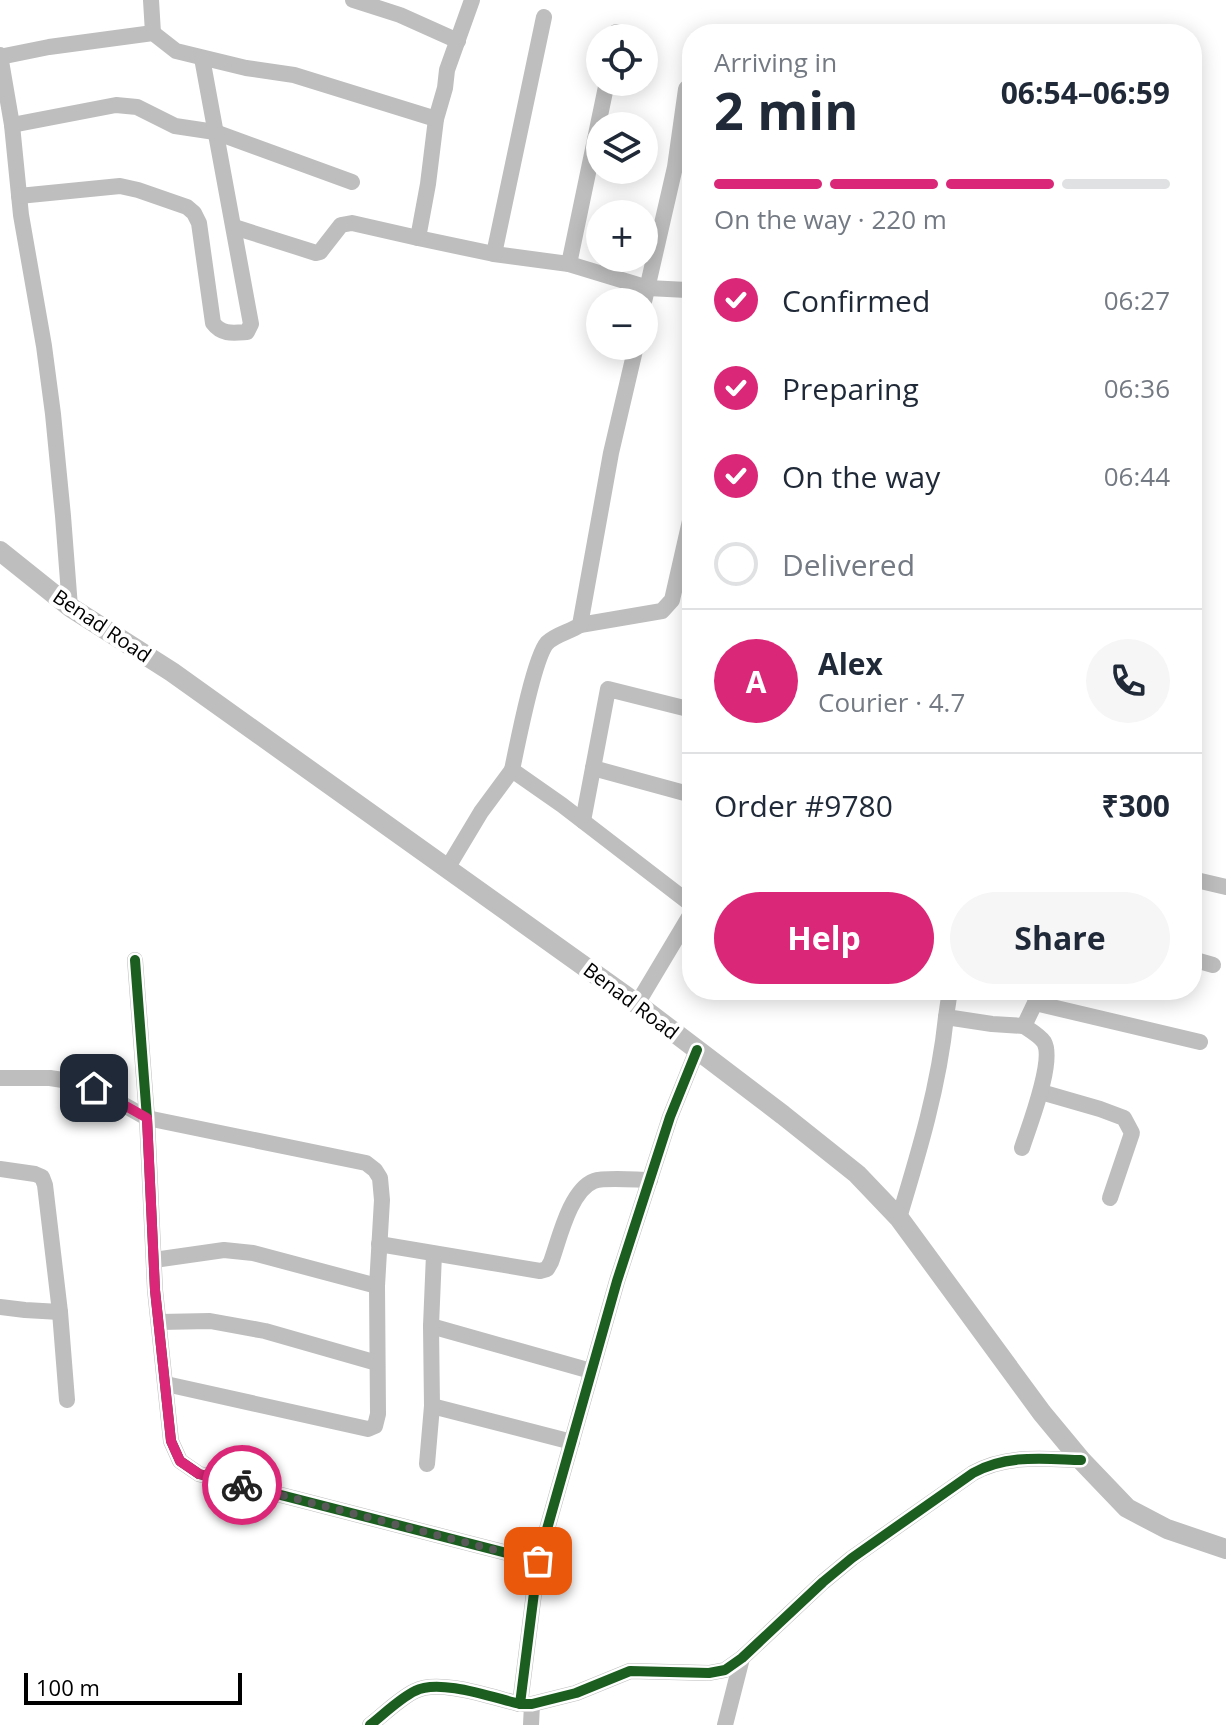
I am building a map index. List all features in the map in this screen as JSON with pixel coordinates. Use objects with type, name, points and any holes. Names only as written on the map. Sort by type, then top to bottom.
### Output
[{"type":"main road","name":"Benad Road","points":[[0,551],[70,607],[172,672],[637,1004],[857,1174],[899,1218],[1042,1413],[1127,1508],[1167,1529],[1226,1549]]},
{"type":"street","points":[[151,0],[153,33]]},
{"type":"street","points":[[353,0],[400,15],[458,41]]},
{"type":"street","points":[[418,238],[436,119],[447,70],[472,0]]},
{"type":"street","points":[[494,254],[544,17]]},
{"type":"street","points":[[70,607],[53,414],[0,56],[153,33],[176,51],[246,68],[294,75],[436,119]]},
{"type":"street","points":[[19,196],[120,186],[187,207],[199,223],[213,323],[221,332],[228,334],[247,332],[251,324],[202,58]]},
{"type":"street","points":[[569,264],[604,96]]},
{"type":"street","points":[[12,125],[129,105],[175,126],[215,132],[352,182]]},
{"type":"street","points":[[648,288],[675,167],[682,117]]},
{"type":"street","points":[[234,227],[316,253],[341,225],[352,223],[494,254],[569,264],[629,288]]},
{"type":"street","points":[[658,294],[682,291]]},
{"type":"street","points":[[580,625],[611,453],[633,360]]},
{"type":"street","points":[[448,867],[481,812],[512,770],[544,647],[554,637],[580,625],[662,611],[672,600],[682,556]]},
{"type":"street","points":[[583,821],[608,689],[682,708]]},
{"type":"street","points":[[593,768],[682,792]]},
{"type":"street","points":[[512,770],[682,897]]},
{"type":"street","points":[[1202,881],[1226,887]]},
{"type":"street","points":[[637,1004],[682,929]]},
{"type":"street","points":[[135,960],[154,1260],[171,1441],[180,1461],[199,1474],[538,1561]]},
{"type":"street","points":[[1202,962],[1213,965]]},
{"type":"street","points":[[899,1218],[924,1134],[943,1051],[949,1000]]},
{"type":"street","points":[[1024,1026],[1036,1000]]},
{"type":"street","points":[[1048,1000],[1200,1042]]},
{"type":"street","points":[[946,1017],[1024,1026],[1044,1042],[1047,1056],[1041,1092],[1022,1148]]},
{"type":"street","points":[[531,1725],[526,1704],[538,1561],[617,1281],[670,1117],[697,1050]]},
{"type":"street","points":[[0,1078],[50,1078],[94,1088],[147,1118],[366,1163],[380,1178],[378,1420],[375,1426],[368,1429],[166,1384]]},
{"type":"street","points":[[1041,1092],[1124,1118],[1132,1133],[1110,1198]]},
{"type":"street","points":[[0,1169],[35,1174],[42,1177],[45,1185],[67,1400]]},
{"type":"street","points":[[379,1244],[540,1271],[547,1269],[551,1262],[573,1203],[583,1188],[595,1180],[650,1180]]},
{"type":"street","points":[[154,1260],[224,1250],[238,1251],[377,1286]]},
{"type":"street","points":[[427,1464],[432,1406],[434,1254]]},
{"type":"street","points":[[0,1307],[60,1312]]},
{"type":"street","points":[[160,1322],[210,1321],[265,1331],[377,1363]]},
{"type":"street","points":[[431,1326],[591,1371]]},
{"type":"street","points":[[432,1406],[572,1442]]},
{"type":"street","points":[[370,1725],[415,1690],[430,1686],[445,1686],[526,1704],[576,1693],[630,1671],[718,1673],[742,1658],[852,1558],[973,1473],[988,1465],[1028,1458],[1081,1460]]},
{"type":"street","points":[[725,1725],[742,1658]]},
{"type":"cycle path","points":[[135,960],[147,1118],[155,1290],[171,1441],[180,1461],[199,1474],[538,1561]]},
{"type":"cycle path","points":[[520,1704],[538,1561],[617,1281],[670,1117],[697,1050]]},
{"type":"cycle path","points":[[370,1725],[403,1698],[425,1688],[452,1688],[532,1704],[576,1693],[630,1671],[709,1673],[725,1670],[852,1558],[973,1473],[1012,1460],[1081,1460]]},
{"type":"way so far","points":[[242,1485],[538,1561]]},
{"type":"route","points":[[94,1088],[147,1118],[155,1290],[171,1441],[180,1461],[199,1474],[242,1485]]}]
